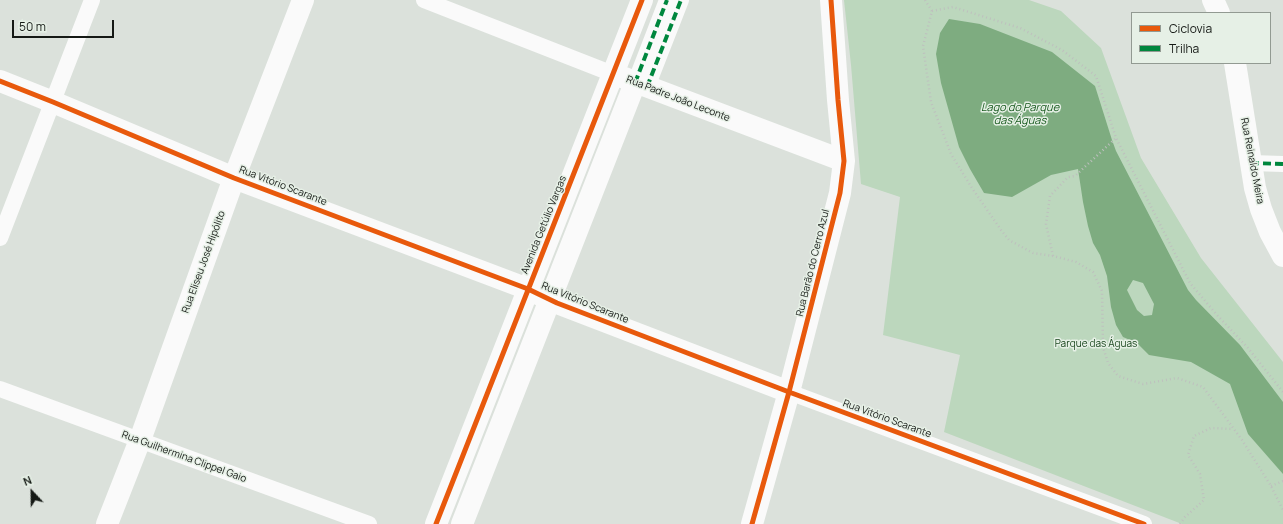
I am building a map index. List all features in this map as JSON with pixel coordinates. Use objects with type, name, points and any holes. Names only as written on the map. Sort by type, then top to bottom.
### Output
[{"type":"main road","name":"Rua Eliseu José Hipólito","points":[[107,524],[140,440],[234,178],[303,0]]},
{"type":"main road","name":"Avenida Getúlio Vargas","points":[[436,524],[642,0]]},
{"type":"main road","name":"Rua Barão do Cerro Azul","points":[[752,524],[789,392],[840,193],[844,161],[831,0]]},
{"type":"main road","points":[[1213,0],[1219,12]]},
{"type":"main road","name":"Rua Reinaldo Meira","points":[[1235,64],[1255,188],[1270,232],[1283,256]]},
{"type":"main road","name":"Rua Padre João Leconte","points":[[613,74],[844,161]]},
{"type":"main road","name":"Rua Vitório Scarante","points":[[0,81],[234,178],[528,289],[550,299],[789,392]]},
{"type":"main road","points":[[462,524],[550,299],[641,85]]},
{"type":"street","points":[[0,238],[92,0]]},
{"type":"street","name":"Rua Padre João Leconte","points":[[424,0],[613,74]]},
{"type":"street","points":[[641,85],[667,0]]},
{"type":"street","points":[[641,85],[681,0]]},
{"type":"street","points":[[1251,164],[1283,164]]},
{"type":"street","name":"Rua Guilhermina Clippel Gaio","points":[[0,389],[369,524]]},
{"type":"street","name":"Rua Vitório Scarante","points":[[789,392],[1144,524]]},
{"type":"path","points":[[925,0],[932,11],[922,46],[931,102],[951,154],[1001,230],[1009,240],[1033,253],[1076,262],[1093,272],[1102,292],[1103,347],[1108,363],[1118,376],[1143,384],[1177,378],[1203,387],[1242,440],[1271,486],[1283,510]]},
{"type":"path","points":[[932,11],[953,7],[1020,28],[1062,50],[1096,76],[1116,138],[1190,283],[1248,348],[1283,392]]},
{"type":"path","points":[[1053,256],[1046,224],[1050,196],[1068,177],[1075,176],[1116,138]]},
{"type":"path","points":[[1180,524],[1185,517],[1204,500],[1200,474],[1188,455],[1194,436],[1211,428],[1233,429]]},
{"type":"path","points":[[1271,486],[1283,480]]},
{"type":"green space","name":"Parque das Águas","points":[[844,0],[1029,0],[1061,11],[1101,48],[1141,158],[1201,258],[1283,362],[1283,524],[1182,524],[944,432],[960,355],[883,335],[900,197],[861,184]]},
{"type":"water","name":"Lago do Parque das Águas","points":[[949,19],[980,24],[1052,52],[1095,86],[1116,151],[1188,290],[1240,345],[1283,402],[1283,474],[1248,434],[1230,384],[1191,362],[1149,355],[1137,343],[1123,337],[1116,325],[1111,307],[1107,276],[1100,255],[1093,243],[1088,226],[1078,169],[1051,175],[1012,197],[984,193],[959,147],[941,83],[936,54],[940,33]],"holes":[[[1133,280],[1143,283],[1154,304],[1152,315],[1144,316],[1137,310],[1127,290]]]},
{"type":"marked path","points":[[635,83],[667,0]]},
{"type":"marked path","points":[[647,87],[681,0]]},
{"type":"marked path","points":[[1251,163],[1283,164]]},
{"type":"cycle path","points":[[436,524],[642,0]]},
{"type":"cycle path","points":[[752,524],[789,392],[840,193],[844,161],[831,0]]},
{"type":"cycle path","points":[[0,81],[234,178],[528,289],[557,303],[789,392],[1144,524]]}]
